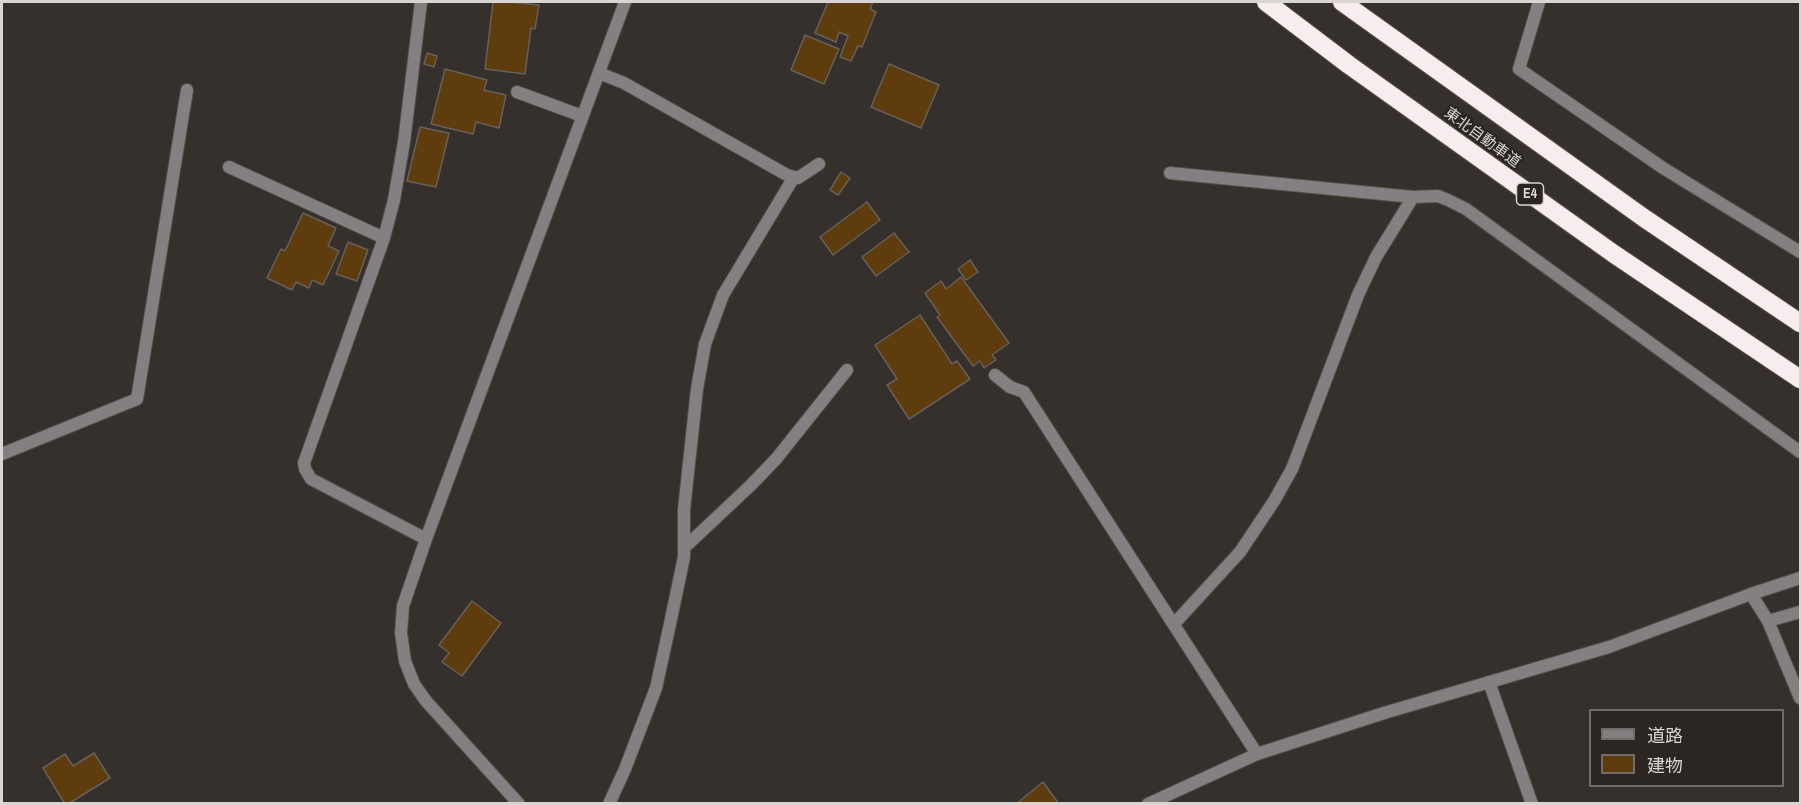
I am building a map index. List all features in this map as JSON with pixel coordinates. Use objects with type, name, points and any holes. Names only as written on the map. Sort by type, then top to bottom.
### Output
[{"type":"highway","name":"東北自動車道","points":[[1266,2],[1614,254],[1800,379]]},
{"type":"highway","name":"東北自動車道","points":[[1342,2],[1644,218],[1800,324]]},
{"type":"street","points":[[421,2],[404,142],[394,200],[384,238],[304,463],[311,479],[426,539]]},
{"type":"street","points":[[519,804],[426,701],[414,684],[405,661],[401,633],[403,606],[625,2]]},
{"type":"street","points":[[1539,2],[1519,69],[1663,168],[1800,252]]},
{"type":"street","points":[[599,73],[624,83],[777,170],[798,178],[819,164]]},
{"type":"street","points":[[2,454],[137,399],[187,90]]},
{"type":"street","points":[[517,92],[582,116]]},
{"type":"street","points":[[229,167],[384,238]]},
{"type":"street","points":[[1170,173],[1413,197],[1438,196],[1466,209],[1800,452]]},
{"type":"street","points":[[609,804],[656,688],[684,557],[684,510],[697,389],[705,344],[723,295],[794,177]]},
{"type":"street","points":[[1174,624],[1240,552],[1292,469],[1358,295],[1376,257],[1413,197]]},
{"type":"street","points":[[684,548],[776,459],[847,370]]},
{"type":"street","points":[[995,375],[1010,387],[1024,392],[1257,754]]},
{"type":"street","points":[[1148,804],[1257,754],[1384,713],[1609,647],[1800,578]]},
{"type":"street","points":[[1752,594],[1768,621],[1800,698]]},
{"type":"street","points":[[1768,621],[1800,612]]},
{"type":"street","points":[[1489,682],[1532,804]]},
{"type":"building","points":[[493,2],[539,5],[535,29],[531,28],[525,74],[485,69]]},
{"type":"building","points":[[828,2],[873,2],[870,9],[876,12],[862,47],[858,46],[851,61],[840,57],[848,36],[839,32],[836,42],[815,33]]},
{"type":"building","points":[[805,35],[839,49],[824,84],[791,70]]},
{"type":"building","points":[[427,53],[437,56],[434,67],[424,64]]},
{"type":"building","points":[[889,64],[939,85],[921,128],[871,107]]},
{"type":"building","points":[[445,69],[487,80],[484,90],[506,95],[499,128],[476,122],[473,134],[431,124]]},
{"type":"building","points":[[420,127],[449,133],[436,187],[407,181]]},
{"type":"building","points":[[841,172],[850,178],[838,195],[830,190]]},
{"type":"building","points":[[867,202],[880,220],[833,255],[820,237]]},
{"type":"building","points":[[303,213],[336,228],[328,246],[339,251],[323,285],[312,280],[309,288],[296,282],[292,290],[267,278],[281,249],[285,251]]},
{"type":"building","points":[[894,233],[909,252],[876,276],[862,257]]},
{"type":"building","points":[[348,242],[368,250],[357,281],[336,274]]},
{"type":"building","points":[[970,260],[978,272],[966,280],[958,269]]},
{"type":"building","points":[[961,277],[1009,343],[992,355],[996,360],[984,368],[980,361],[973,366],[937,317],[940,315],[925,293],[941,281],[946,289]]},
{"type":"building","points":[[920,315],[952,364],[957,361],[970,379],[909,419],[887,385],[897,379],[875,345]]},
{"type":"building","points":[[472,601],[501,623],[462,676],[442,662],[449,653],[439,645]]},
{"type":"building","points":[[94,753],[110,778],[65,804],[43,768],[65,754],[73,766]]},
{"type":"building","points":[[1043,782],[1059,804],[1016,804]]}]
